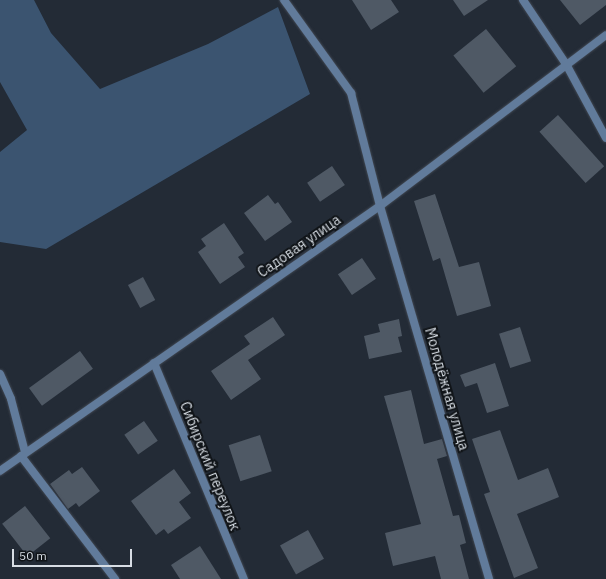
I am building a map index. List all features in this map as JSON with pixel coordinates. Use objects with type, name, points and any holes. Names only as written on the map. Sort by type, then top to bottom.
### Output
[{"type":"street","name":"Молодёжная улица","points":[[284,0],[351,93],[380,206],[489,579]]},
{"type":"street","points":[[522,0],[566,64],[606,138]]},
{"type":"street","name":"Садовая улица","points":[[0,471],[380,206],[606,35]]},
{"type":"street","name":"Сибирский переулок","points":[[154,363],[244,579]]},
{"type":"street","points":[[0,374],[11,399],[23,454],[115,579]]},
{"type":"shaded area","points":[[0,0],[34,0],[51,33],[100,89],[208,44],[278,7],[310,94],[46,249],[0,242],[0,152],[27,130],[0,82]]},
{"type":"building","points":[[352,0],[391,0],[399,12],[371,30]]},
{"type":"building","points":[[453,0],[488,0],[464,16]]},
{"type":"building","points":[[560,0],[606,0],[606,5],[580,25]]},
{"type":"building","points":[[486,29],[516,66],[484,93],[453,55]]},
{"type":"building","points":[[558,115],[604,166],[586,183],[539,132]]},
{"type":"building","points":[[332,166],[345,185],[320,202],[307,183]]},
{"type":"building","points":[[435,194],[459,267],[479,262],[491,306],[457,316],[440,258],[433,261],[414,201]]},
{"type":"building","points":[[268,195],[275,204],[278,202],[292,222],[265,241],[244,213]]},
{"type":"building","points":[[224,223],[244,253],[238,257],[245,267],[220,284],[198,252],[206,246],[201,239]]},
{"type":"building","points":[[362,258],[376,279],[352,295],[338,274]]},
{"type":"building","points":[[143,277],[155,300],[140,308],[128,285]]},
{"type":"building","points":[[273,317],[285,335],[248,360],[261,379],[231,400],[211,371],[250,344],[244,336]]},
{"type":"building","points":[[399,319],[402,336],[398,337],[402,352],[369,359],[364,336],[380,332],[378,324]]},
{"type":"building","points":[[520,327],[531,361],[510,368],[499,334]]},
{"type":"building","points":[[80,351],[93,369],[42,406],[29,388]]},
{"type":"building","points":[[495,363],[509,406],[487,413],[477,383],[465,387],[460,375]]},
{"type":"building","points":[[411,390],[424,444],[442,439],[447,456],[437,459],[453,516],[459,515],[466,543],[460,545],[469,579],[441,579],[435,556],[393,566],[385,533],[421,524],[384,396]]},
{"type":"building","points":[[144,421],[158,441],[138,454],[124,435]]},
{"type":"building","points":[[500,430],[518,480],[548,468],[559,497],[517,514],[538,568],[514,578],[484,494],[490,492],[472,439]]},
{"type":"building","points":[[260,435],[272,471],[240,481],[229,445]]},
{"type":"building","points":[[82,467],[100,491],[79,507],[76,503],[68,509],[50,484],[69,470],[72,474]]},
{"type":"building","points":[[174,469],[191,493],[179,502],[191,518],[168,534],[164,529],[156,535],[131,501]]},
{"type":"building","points":[[25,506],[50,538],[27,556],[2,524]]},
{"type":"building","points":[[308,530],[324,559],[296,574],[280,546]]},
{"type":"building","points":[[200,546],[221,579],[180,579],[171,565]]}]
